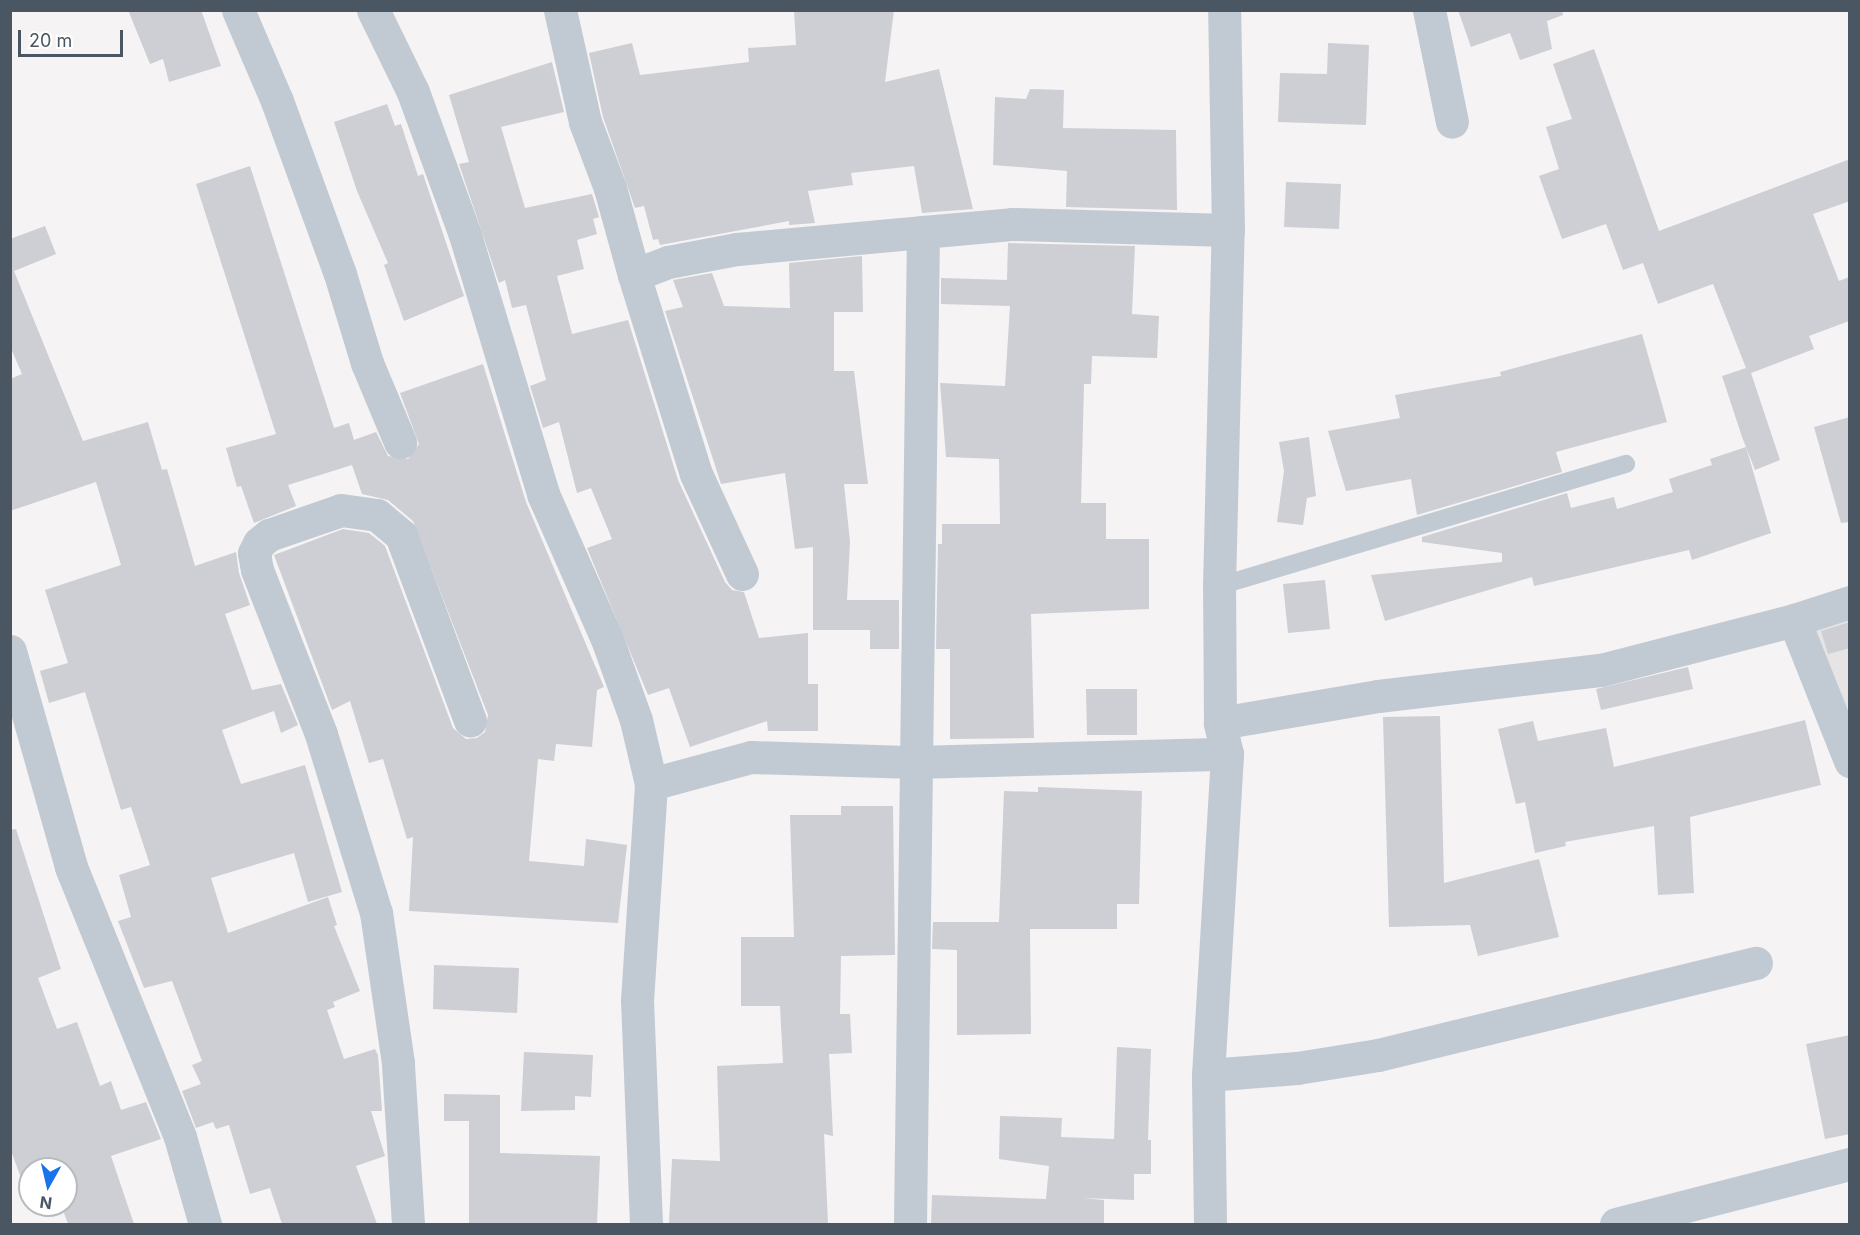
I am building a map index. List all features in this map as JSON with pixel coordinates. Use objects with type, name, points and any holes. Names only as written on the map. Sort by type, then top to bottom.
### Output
[{"type":"street","points":[[238,10],[277,101],[340,274],[367,363],[400,442]]},
{"type":"street","points":[[373,10],[413,92],[465,235],[543,494],[608,639],[636,720],[651,784],[637,1001],[646,1224]]},
{"type":"street","points":[[560,10],[585,122],[610,188],[634,275],[696,474],[742,574]]},
{"type":"street","points":[[1210,1224],[1208,1075],[1224,738],[1219,586],[1228,230],[1224,10]]},
{"type":"street","points":[[1429,10],[1452,122]]},
{"type":"street","points":[[634,275],[668,262],[737,249],[1012,224],[1228,230]]},
{"type":"street","points":[[910,1224],[922,232]]},
{"type":"street","points":[[408,1224],[398,1064],[376,913],[321,735],[257,570],[254,554],[259,543],[269,535],[341,510],[376,515],[401,535],[470,721]]},
{"type":"street","points":[[651,784],[751,757],[914,762],[1224,738],[1378,696],[1601,670],[1794,620],[1850,602]]},
{"type":"street","points":[[1794,620],[1850,761]]},
{"type":"street","points":[[10,651],[71,867],[180,1137],[205,1224]]},
{"type":"street","points":[[1208,1075],[1297,1068],[1378,1055],[1756,963]]},
{"type":"street","points":[[1616,1224],[1850,1164]]},
{"type":"lane","points":[[1219,586],[1626,464]]},
{"type":"shaded area","points":[[1849,616],[1849,736],[1807,627]]},
{"type":"building","points":[[128,10],[201,10],[221,66],[169,82],[163,59],[150,64]]},
{"type":"building","points":[[794,10],[894,10],[885,82],[939,69],[973,209],[922,213],[914,166],[851,173],[853,185],[808,191],[815,223],[789,225],[789,221],[660,245],[658,239],[653,240],[644,206],[635,208],[603,117],[589,53],[632,43],[640,75],[749,62],[748,48],[796,45]]},
{"type":"building","points":[[1458,10],[1562,10],[1563,15],[1547,21],[1552,49],[1520,60],[1510,33],[1471,47]]},
{"type":"building","points":[[1328,43],[1369,45],[1366,125],[1278,122],[1280,73],[1327,74]]},
{"type":"building","points":[[1594,49],[1659,231],[1850,159],[1850,201],[1813,214],[1839,281],[1849,277],[1849,321],[1809,336],[1814,349],[1751,373],[1780,460],[1755,470],[1742,437],[1722,376],[1746,368],[1713,284],[1658,304],[1643,263],[1623,270],[1606,224],[1562,239],[1539,176],[1559,169],[1546,127],[1572,119],[1553,64]]},
{"type":"building","points":[[552,62],[564,112],[501,127],[525,208],[592,194],[599,217],[593,219],[597,234],[577,240],[584,269],[557,276],[572,334],[628,320],[678,480],[725,582],[732,590],[744,592],[759,638],[808,633],[808,684],[818,684],[818,731],[768,731],[767,721],[690,747],[669,688],[648,695],[587,548],[612,539],[591,488],[577,493],[559,422],[543,428],[530,386],[546,380],[526,305],[512,308],[505,280],[499,283],[459,164],[469,162],[449,95]]},
{"type":"building","points":[[1030,89],[1064,90],[1063,128],[1176,130],[1177,210],[1066,207],[1067,171],[993,165],[995,97],[1026,99]]},
{"type":"building","points":[[387,104],[395,126],[401,124],[418,176],[423,174],[464,296],[404,321],[384,265],[388,263],[357,191],[334,122]]},
{"type":"building","points":[[250,166],[334,428],[349,423],[354,440],[376,432],[388,456],[408,459],[419,444],[400,393],[483,364],[526,502],[604,687],[597,690],[592,747],[556,744],[554,761],[538,759],[529,861],[584,866],[586,839],[627,845],[618,923],[409,911],[413,837],[407,839],[383,759],[369,763],[350,701],[332,710],[274,555],[343,529],[369,533],[385,546],[453,728],[466,739],[477,738],[485,732],[488,715],[413,521],[388,500],[362,494],[352,465],[288,485],[296,506],[254,523],[241,486],[237,487],[226,448],[276,434],[196,184]]},
{"type":"building","points":[[1286,182],[1341,184],[1339,229],[1284,227]]},
{"type":"building","points":[[45,226],[56,254],[14,271],[83,441],[148,422],[162,470],[167,469],[195,566],[236,552],[239,573],[250,605],[225,614],[252,690],[281,684],[298,725],[281,733],[274,711],[222,730],[241,784],[305,765],[342,892],[308,902],[294,853],[211,878],[228,933],[328,897],[337,925],[334,926],[360,991],[333,1002],[335,1007],[327,1010],[344,1059],[375,1049],[378,1055],[382,1111],[371,1111],[385,1156],[356,1166],[377,1224],[282,1224],[270,1188],[250,1194],[229,1125],[216,1129],[213,1122],[196,1128],[182,1091],[201,1084],[192,1065],[202,1061],[172,981],[144,988],[118,921],[131,917],[119,875],[150,865],[131,807],[121,810],[85,692],[49,703],[40,671],[68,663],[45,590],[121,565],[96,482],[10,511],[10,379],[22,374],[10,346],[10,239]]},
{"type":"building","points":[[1008,243],[1135,246],[1132,314],[1159,316],[1157,358],[1092,356],[1091,384],[1084,384],[1081,503],[1106,503],[1106,539],[1149,539],[1149,609],[1031,614],[1034,738],[950,739],[950,649],[936,649],[938,544],[942,544],[942,524],[1000,524],[999,459],[946,457],[940,383],[1005,386],[1010,306],[941,304],[941,278],[1007,280]]},
{"type":"building","points":[[862,256],[863,312],[834,312],[834,371],[854,371],[868,484],[844,484],[850,542],[847,600],[899,600],[899,649],[870,649],[870,630],[813,630],[813,547],[795,549],[785,473],[721,484],[665,311],[683,307],[673,280],[712,273],[724,306],[790,308],[789,263]]},
{"type":"building","points":[[1642,334],[1667,422],[1556,452],[1562,472],[1417,515],[1411,479],[1346,491],[1328,431],[1400,418],[1395,395],[1501,376],[1500,372]]},
{"type":"building","points":[[1850,417],[1850,522],[1841,523],[1814,427]]},
{"type":"building","points":[[1309,437],[1316,496],[1307,498],[1303,525],[1277,522],[1284,471],[1279,442]]},
{"type":"building","points":[[1746,447],[1771,533],[1692,560],[1689,550],[1534,586],[1532,577],[1385,621],[1371,575],[1502,562],[1502,553],[1422,542],[1422,537],[1567,493],[1571,508],[1614,497],[1617,509],[1673,492],[1669,479],[1712,465],[1710,459]]},
{"type":"building","points":[[1325,580],[1330,629],[1288,633],[1283,584]]},
{"type":"building","points":[[1850,622],[1850,648],[1828,654],[1821,631]]},
{"type":"building","points":[[1688,667],[1693,689],[1601,710],[1596,689]]},
{"type":"building","points":[[1086,689],[1137,689],[1137,735],[1087,735]]},
{"type":"building","points":[[1440,716],[1444,883],[1539,859],[1559,937],[1478,956],[1470,925],[1389,927],[1383,717]]},
{"type":"building","points":[[1805,720],[1821,785],[1690,817],[1694,893],[1658,895],[1654,826],[1565,842],[1566,846],[1535,853],[1525,802],[1516,804],[1498,729],[1533,721],[1538,741],[1606,728],[1614,767]]},
{"type":"building","points":[[1038,787],[1142,791],[1139,904],[1117,904],[1117,929],[1030,929],[1031,1034],[957,1035],[957,950],[932,949],[933,922],[999,922],[1004,791],[1038,792]]},
{"type":"building","points":[[841,806],[893,806],[895,955],[841,956],[840,1014],[850,1014],[852,1053],[829,1054],[833,1136],[824,1134],[828,1224],[669,1224],[672,1159],[720,1161],[717,1066],[783,1063],[780,1006],[741,1006],[741,937],[794,937],[790,815],[841,815]]},
{"type":"building","points":[[16,829],[61,969],[38,978],[57,1029],[77,1022],[100,1086],[111,1081],[121,1110],[146,1102],[161,1139],[111,1156],[134,1224],[68,1224],[65,1217],[78,1217],[78,1157],[18,1157],[18,1170],[10,1148],[10,830]]},
{"type":"building","points":[[434,965],[519,968],[517,1013],[433,1009]]},
{"type":"building","points":[[1850,1035],[1850,1134],[1825,1139],[1806,1044]]},
{"type":"building","points":[[1117,1047],[1151,1049],[1148,1140],[1151,1140],[1151,1174],[1134,1174],[1134,1200],[1082,1198],[1104,1200],[1104,1224],[931,1224],[932,1195],[1046,1199],[1049,1166],[999,1159],[1000,1116],[1062,1118],[1061,1137],[1114,1139]]},
{"type":"building","points":[[524,1052],[593,1055],[591,1097],[575,1096],[575,1110],[521,1111]]},
{"type":"building","points":[[444,1094],[500,1095],[500,1153],[600,1156],[597,1224],[469,1224],[469,1121],[444,1121]]}]
